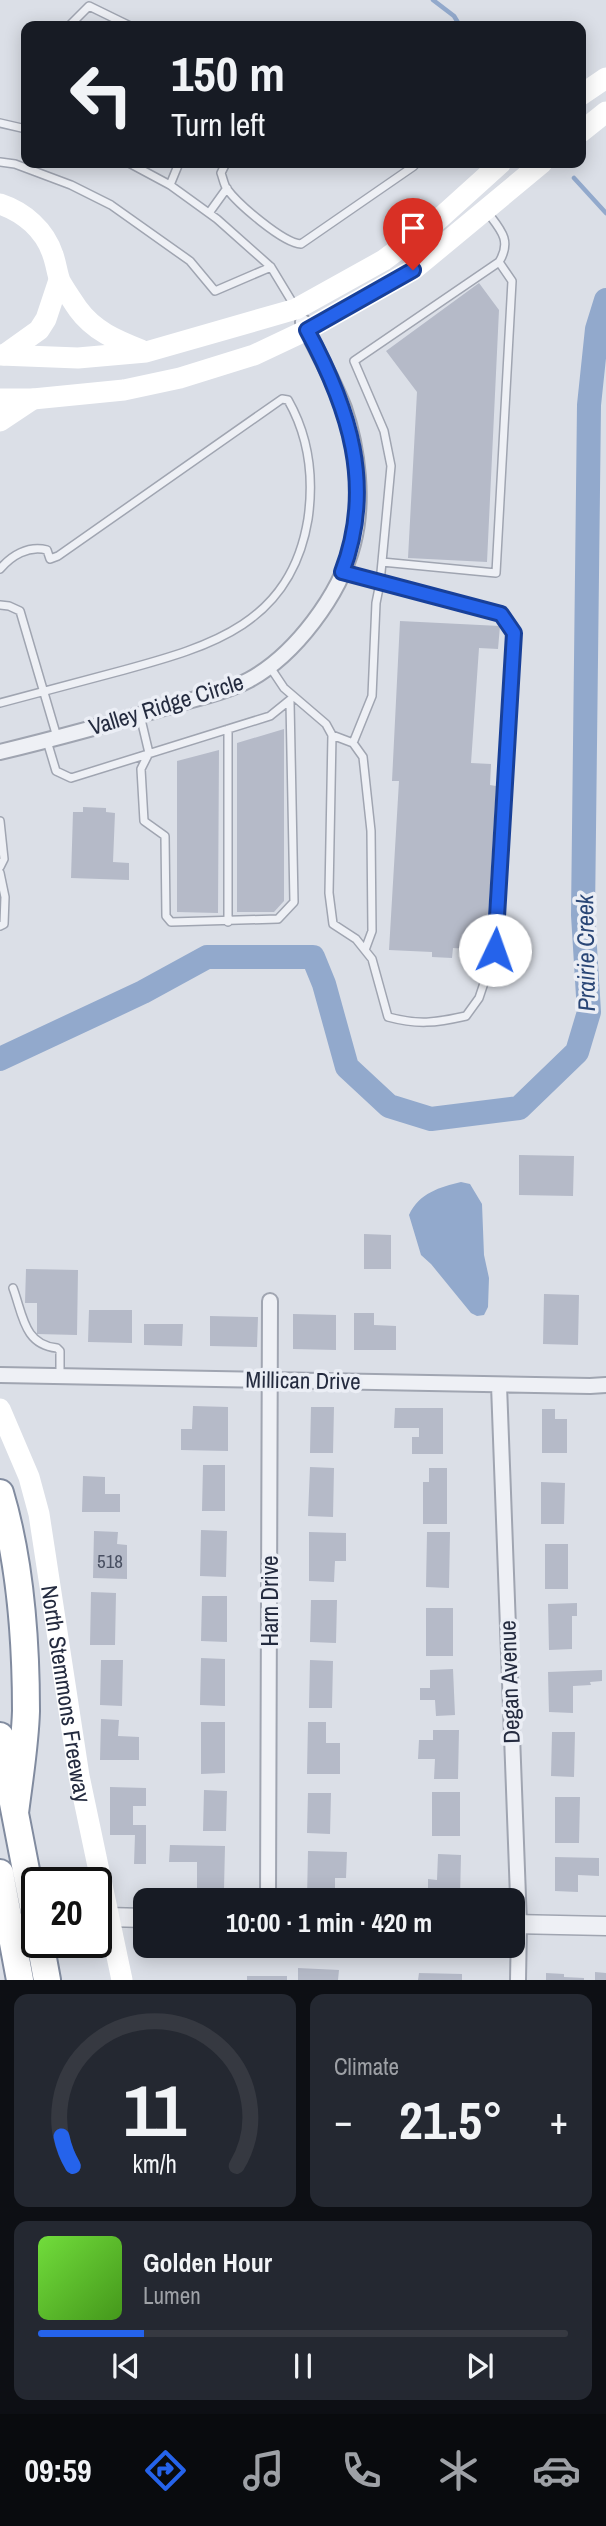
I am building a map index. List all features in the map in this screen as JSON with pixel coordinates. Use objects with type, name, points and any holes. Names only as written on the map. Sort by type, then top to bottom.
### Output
[{"type":"highway","points":[[0,1493],[17,1576],[23,1648],[26,1713],[15,1813]]},
{"type":"highway","points":[[0,1736],[25,1867]]},
{"type":"highway","points":[[0,1873],[20,1980]]},
{"type":"highway","points":[[43,1958],[47,1980]]},
{"type":"main road","points":[[586,92],[606,78]]},
{"type":"main road","points":[[586,128],[606,113]]},
{"type":"main road","points":[[2,355],[78,358],[146,352],[296,309],[384,260],[439,219],[495,168]]},
{"type":"main road","points":[[0,399],[33,399],[124,390],[180,378],[254,355],[307,330],[413,270],[536,168]]},
{"type":"main road","points":[[0,204],[24,216],[41,231],[52,252],[60,279],[79,311],[94,327],[105,335],[146,352]]},
{"type":"main road","points":[[2,355],[39,330],[46,319],[60,279]]},
{"type":"main road","points":[[0,421],[33,399]]},
{"type":"main road","name":"North Stemmons Freeway","points":[[0,1409],[29,1477],[39,1514],[67,1709],[97,1867]]},
{"type":"main road","name":"North Stemmons Freeway","points":[[112,1938],[122,1980]]},
{"type":"street","name":"Valley Ridge Circle","points":[[0,752],[141,715],[225,690],[248,680],[295,644],[323,608],[353,544],[358,501],[356,460],[344,408],[296,309]]},
{"type":"street","name":"Harn Drive","points":[[268,1888],[270,1301]]},
{"type":"street","name":"Millican Drive","points":[[0,1375],[606,1385]]},
{"type":"street","name":"Degan Avenue","points":[[499,1385],[515,1888]]},
{"type":"street","points":[[112,1917],[133,1918]]},
{"type":"street","points":[[525,1924],[606,1926]]},
{"type":"street","name":"Degan Avenue","points":[[517,1958],[518,1980]]},
{"type":"lane","points":[[74,21],[89,6],[120,21]]},
{"type":"lane","points":[[0,124],[21,128]]},
{"type":"lane","points":[[0,162],[21,166]]},
{"type":"lane","points":[[26,168],[71,185],[111,205],[190,261],[215,291],[271,267]]},
{"type":"lane","points":[[138,168],[170,185],[209,213],[271,267],[296,309]]},
{"type":"lane","points":[[170,185],[177,168]]},
{"type":"lane","points":[[224,168],[221,173],[227,188],[275,233],[293,243],[301,244],[411,168]]},
{"type":"lane","points":[[209,213],[227,188]]},
{"type":"lane","points":[[353,743],[372,696],[376,603],[391,466],[384,431],[355,361],[499,262],[505,250],[506,236],[485,209]]},
{"type":"lane","points":[[382,562],[496,573],[512,281],[499,262]]},
{"type":"lane","points":[[0,569],[11,556],[39,548],[47,550],[50,559],[58,556],[282,399],[288,400],[297,416],[310,464],[310,507],[306,531],[297,555],[288,576],[274,597],[227,636],[204,646],[0,703]]},
{"type":"lane","points":[[269,666],[291,699],[326,724],[332,735],[329,893],[333,924],[356,939],[372,959],[388,1017],[412,1023],[445,1021],[466,1016],[479,998],[495,950],[514,633],[501,614],[342,572]]},
{"type":"lane","points":[[0,605],[20,611],[43,691],[56,771],[71,778],[270,716],[291,699]]},
{"type":"lane","points":[[141,715],[149,753],[141,769],[144,821],[165,836],[166,916],[171,922],[278,919],[293,902],[291,699]]},
{"type":"lane","points":[[228,729],[228,922]]},
{"type":"lane","points":[[332,735],[353,743],[363,757],[371,831],[372,931],[365,950]]},
{"type":"lane","points":[[0,821],[4,859],[0,867]]},
{"type":"lane","points":[[0,873],[5,897],[4,925],[0,926]]},
{"type":"lane","points":[[13,1288],[31,1337],[44,1347],[57,1348],[60,1351],[60,1376]]},
{"type":"water","points":[[461,1182],[470,1184],[482,1204],[484,1255],[489,1278],[488,1307],[484,1315],[471,1313],[421,1255],[409,1215],[424,1196]]},
{"type":"building","points":[[479,283],[499,310],[487,562],[408,558],[417,392],[386,351]]},
{"type":"building","points":[[400,621],[500,626],[498,649],[479,648],[471,763],[491,764],[490,785],[496,786],[486,950],[453,948],[452,958],[432,957],[432,952],[389,950],[399,781],[392,781]]},
{"type":"building","points":[[284,729],[284,901],[274,912],[237,912],[237,743]]},
{"type":"building","points":[[219,750],[218,913],[177,912],[177,761]]},
{"type":"building","points":[[83,807],[106,808],[106,812],[115,813],[113,862],[129,863],[129,880],[71,878],[73,812],[83,812]]},
{"type":"building","points":[[519,1155],[574,1156],[573,1196],[519,1195]]},
{"type":"building","points":[[364,1234],[391,1235],[391,1269],[364,1269]]},
{"type":"building","points":[[26,1269],[78,1270],[77,1335],[37,1334],[37,1303],[25,1303]]},
{"type":"building","points":[[544,1294],[579,1295],[578,1345],[543,1344]]},
{"type":"building","points":[[89,1310],[132,1310],[132,1343],[88,1342]]},
{"type":"building","points":[[354,1313],[374,1313],[374,1325],[396,1326],[396,1350],[354,1350]]},
{"type":"building","points":[[293,1314],[336,1315],[336,1350],[293,1349]]},
{"type":"building","points":[[210,1316],[258,1317],[257,1347],[210,1346]]},
{"type":"building","points":[[144,1324],[183,1324],[182,1346],[144,1345]]},
{"type":"building","points":[[193,1406],[228,1407],[228,1451],[181,1450],[181,1429],[192,1429]]},
{"type":"building","points":[[311,1407],[334,1407],[333,1453],[310,1453]]},
{"type":"building","points":[[395,1408],[443,1408],[443,1454],[412,1454],[412,1437],[419,1437],[419,1428],[394,1428]]},
{"type":"building","points":[[542,1409],[555,1409],[555,1419],[567,1419],[567,1453],[542,1453]]},
{"type":"building","points":[[203,1465],[225,1465],[225,1511],[202,1511]]},
{"type":"building","points":[[310,1467],[334,1468],[333,1517],[308,1516]]},
{"type":"building","points":[[429,1468],[447,1468],[447,1524],[423,1524],[423,1482],[429,1482]]},
{"type":"building","points":[[83,1476],[105,1477],[105,1494],[120,1494],[120,1512],[82,1512]]},
{"type":"building","points":[[541,1482],[565,1483],[564,1524],[541,1524]]},
{"type":"building","points":[[201,1530],[227,1531],[226,1577],[200,1576]]},
{"type":"building","points":[[94,1531],[118,1532],[117,1544],[127,1545],[127,1579],[93,1578]]},
{"type":"building","points":[[309,1532],[346,1533],[346,1561],[335,1561],[334,1582],[309,1581]]},
{"type":"building","points":[[427,1532],[450,1532],[449,1588],[426,1587]]},
{"type":"building","points":[[545,1544],[568,1544],[568,1589],[545,1589]]},
{"type":"building","points":[[91,1592],[116,1593],[115,1645],[90,1645]]},
{"type":"building","points":[[202,1596],[227,1596],[227,1642],[201,1641]]},
{"type":"building","points":[[311,1600],[337,1600],[336,1643],[310,1642]]},
{"type":"building","points":[[577,1603],[577,1616],[572,1616],[572,1649],[549,1650],[548,1604]]},
{"type":"building","points":[[426,1608],[453,1608],[453,1656],[426,1656]]},
{"type":"building","points":[[201,1658],[225,1659],[225,1706],[200,1705]]},
{"type":"building","points":[[101,1660],[123,1660],[122,1706],[100,1705]]},
{"type":"building","points":[[310,1660],[333,1661],[332,1708],[309,1708]]},
{"type":"building","points":[[453,1669],[455,1715],[436,1716],[435,1700],[420,1700],[420,1688],[430,1688],[430,1670]]},
{"type":"building","points":[[602,1670],[602,1681],[573,1686],[573,1713],[549,1712],[548,1672]]},
{"type":"building","points":[[101,1719],[119,1720],[118,1736],[139,1737],[139,1760],[100,1760]]},
{"type":"building","points":[[201,1722],[225,1722],[225,1773],[201,1774]]},
{"type":"building","points":[[308,1722],[326,1722],[326,1743],[340,1743],[340,1774],[307,1774]]},
{"type":"building","points":[[433,1730],[459,1730],[458,1779],[434,1779],[435,1759],[418,1759],[419,1740],[433,1740]]},
{"type":"building","points":[[552,1732],[575,1732],[574,1777],[551,1776]]},
{"type":"building","points":[[110,1787],[146,1788],[146,1806],[133,1806],[133,1825],[146,1825],[146,1864],[134,1864],[135,1835],[110,1835]]},
{"type":"building","points":[[204,1790],[227,1791],[226,1831],[203,1831]]},
{"type":"building","points":[[432,1792],[460,1792],[460,1836],[432,1836]]},
{"type":"building","points":[[308,1793],[331,1793],[330,1834],[307,1833]]},
{"type":"building","points":[[555,1797],[580,1797],[579,1843],[555,1843]]},
{"type":"building","points":[[170,1845],[225,1846],[224,1888],[197,1888],[197,1862],[169,1862]]},
{"type":"building","points":[[308,1851],[347,1852],[346,1878],[335,1878],[335,1888],[307,1888]]},
{"type":"building","points":[[438,1854],[461,1855],[460,1888],[428,1888],[428,1879],[437,1880]]},
{"type":"building","points":[[555,1857],[599,1858],[599,1876],[578,1875],[578,1892],[555,1891]]},
{"type":"building","points":[[298,1968],[339,1970],[338,1980],[298,1980]]},
{"type":"building","points":[[595,1972],[606,1973],[606,1980],[595,1980]]},
{"type":"building","points":[[419,1973],[462,1974],[462,1980],[418,1980]]},
{"type":"building","points":[[546,1973],[564,1974],[564,1977],[584,1980],[546,1980]]},
{"type":"building","points":[[247,1976],[287,1976],[287,1980],[247,1980]]},
{"type":"waterway","points":[[433,0],[457,21]]},
{"type":"waterway","points":[[574,178],[606,213]]},
{"type":"waterway","name":"Prairie Creek","points":[[0,1059],[143,992],[207,957],[313,957],[324,984],[347,1067],[389,1106],[431,1119],[519,1108],[577,1052],[589,1012],[583,915],[589,405],[597,329],[606,300]]},
{"type":"route","points":[[413,270],[307,330],[344,408],[356,460],[358,501],[353,544],[342,572],[501,614],[514,633],[495,950]]}]
